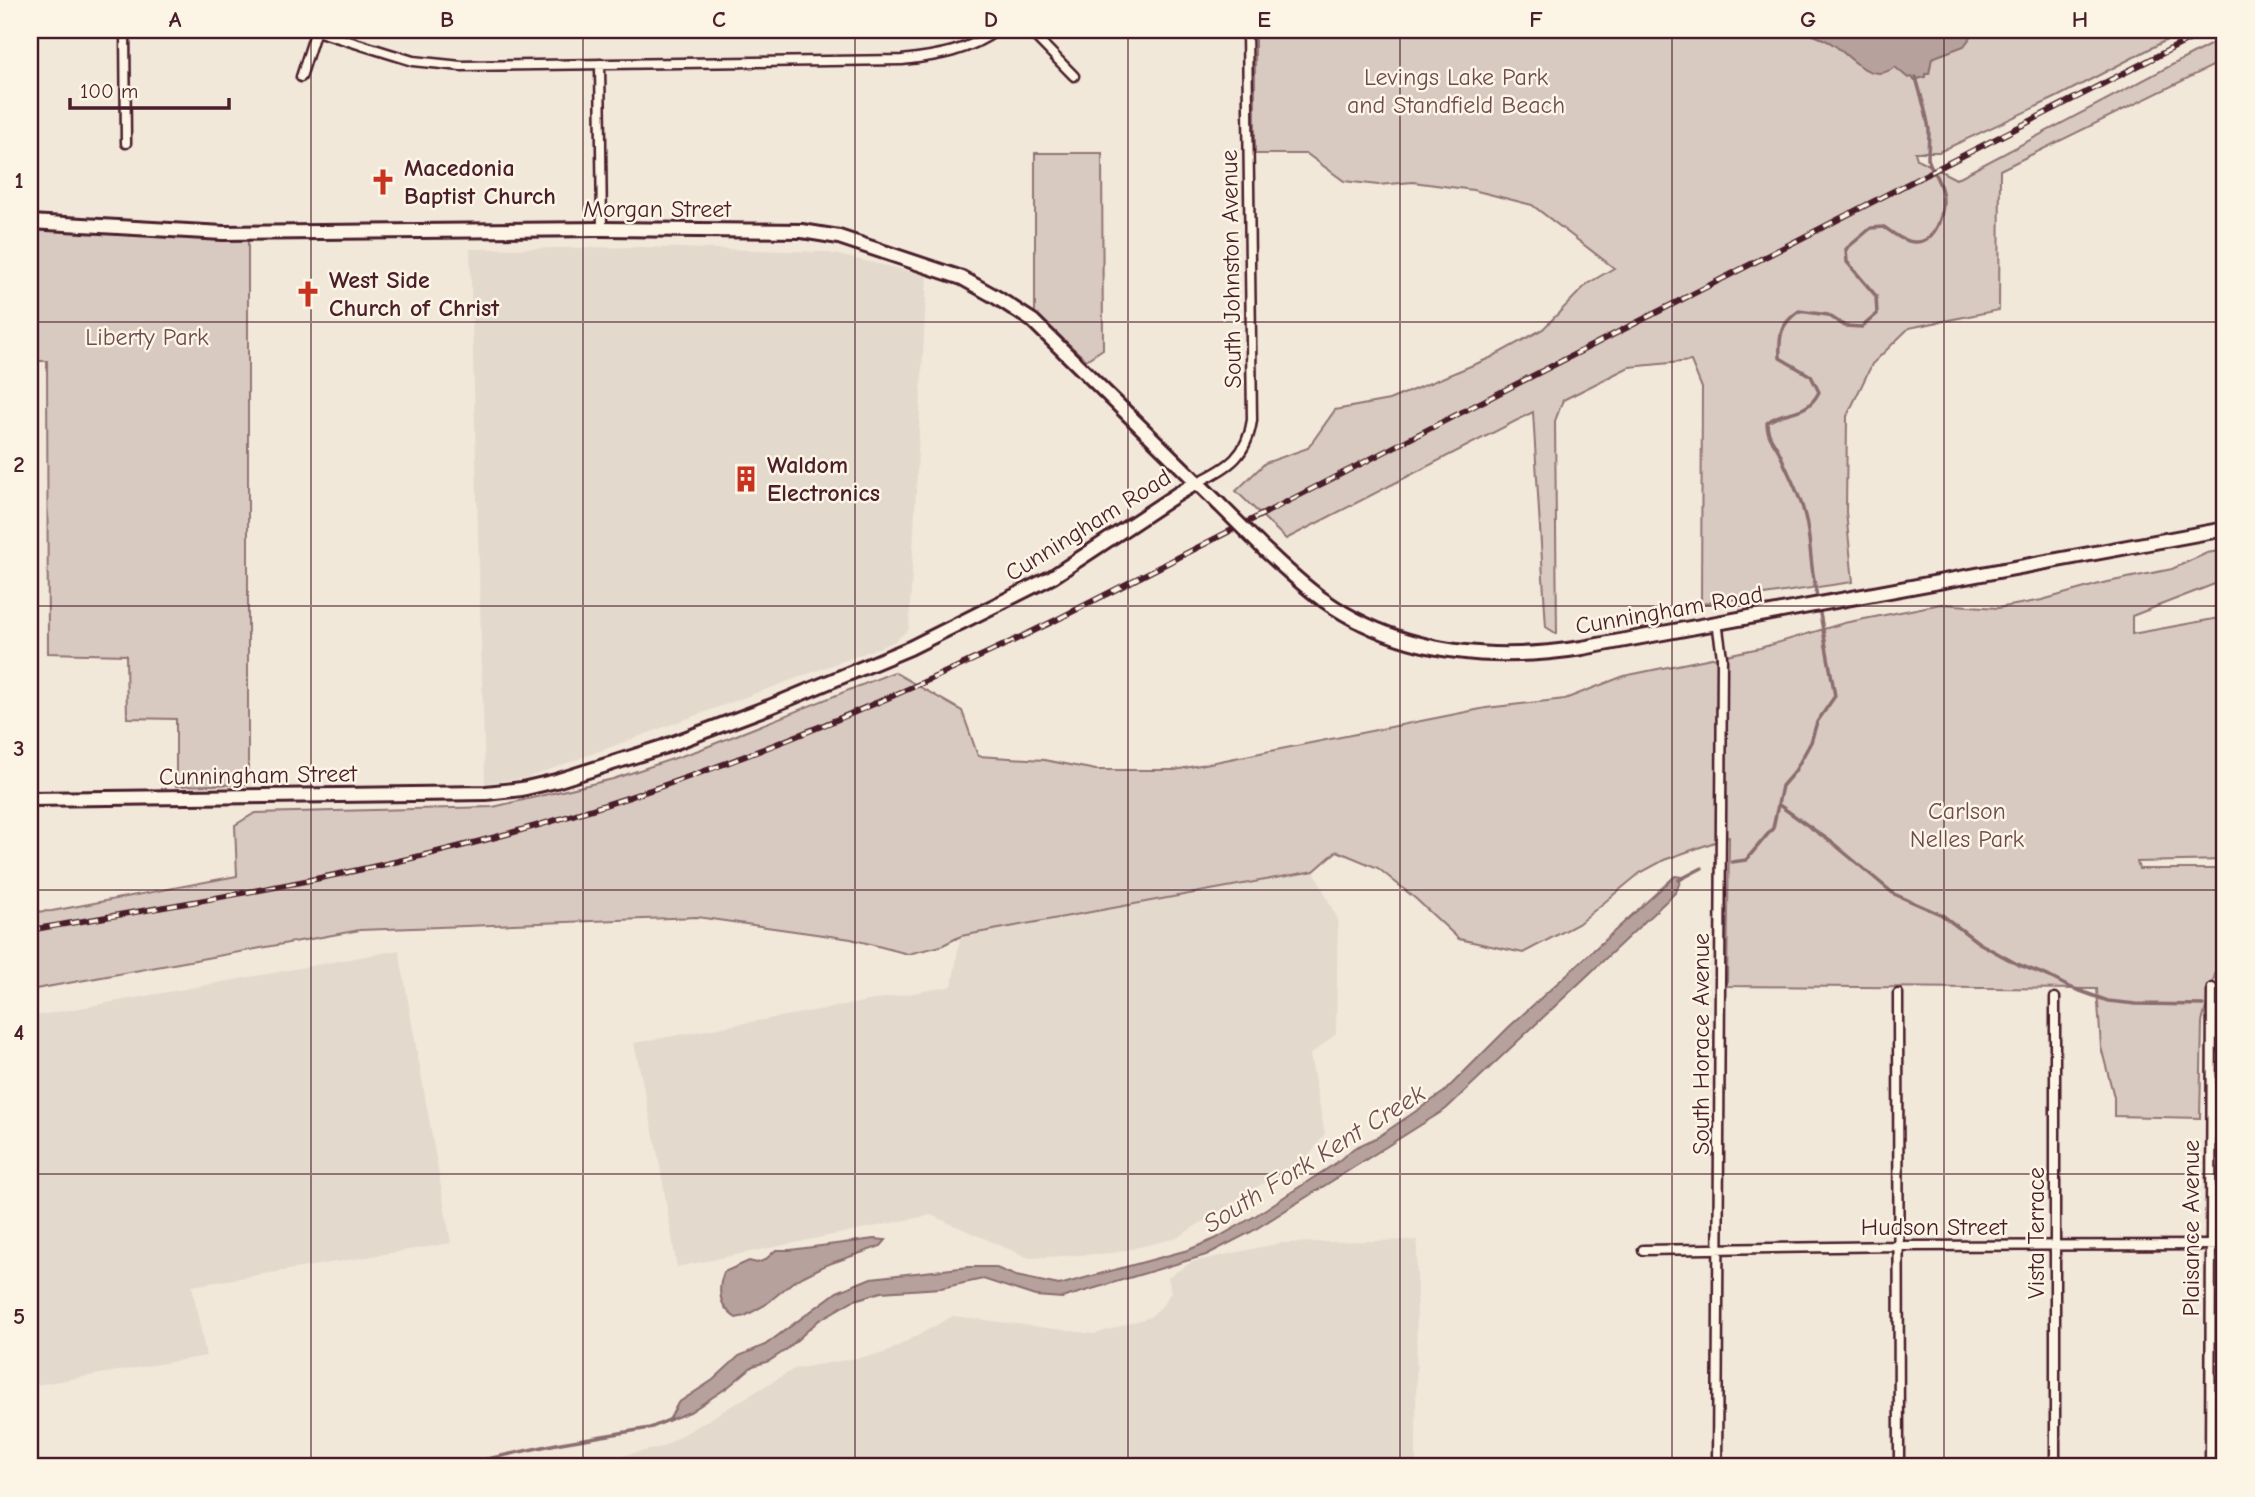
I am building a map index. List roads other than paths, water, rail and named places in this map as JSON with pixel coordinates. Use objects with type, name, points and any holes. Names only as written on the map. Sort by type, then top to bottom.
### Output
[{"type":"main road","name":"Morgan Street","points":[[30,222],[223,233],[603,229],[802,231],[839,237],[962,278],[1032,321],[1198,482]]},
{"type":"main road","name":"Cunningham Road","points":[[486,793],[556,781],[663,747],[769,707],[910,648],[1052,577],[1198,482],[1264,549],[1311,591],[1345,614],[1407,640],[1454,651],[1500,655],[1543,653],[2225,529]]},
{"type":"main road","name":"Cunningham Street","points":[[30,799],[486,793]]},
{"type":"street","points":[[125,30],[127,143]]},
{"type":"street","points":[[301,77],[314,30],[413,61],[461,66],[902,60],[943,56],[984,40],[997,30]]},
{"type":"street","points":[[1029,30],[1074,76]]},
{"type":"street","name":"South Johnston Avenue","points":[[1198,482],[1217,474],[1233,462],[1249,440],[1252,420],[1247,30]]},
{"type":"street","points":[[600,64],[603,229]]},
{"type":"street","name":"South Horace Avenue","points":[[1717,622],[1723,657],[1717,1467]]},
{"type":"street","name":"Plaisance Avenue","points":[[2210,1467],[2212,988]]},
{"type":"street","points":[[1898,994],[1899,1467]]},
{"type":"street","name":"Vista Terrace","points":[[2055,998],[2055,1467]]},
{"type":"street","name":"Hudson Street","points":[[1643,1250],[2225,1245]]},
{"type":"waterway","name":"South Fork Kent Creek","points":[[1732,862],[1746,860],[1773,828],[1782,786],[1795,771],[1811,742],[1817,722],[1835,696],[1805,516],[1779,451],[1768,433],[1767,423],[1780,415],[1808,406],[1819,392],[1811,376],[1780,358],[1781,337],[1784,326],[1799,311],[1828,315],[1845,326],[1862,327],[1877,314],[1876,296],[1847,262],[1846,249],[1871,228],[1884,227],[1913,242],[1928,238],[1938,225],[1943,208],[1942,192],[1928,158],[1929,130],[1916,77]]},
{"type":"waterway","points":[[1779,805],[1834,844],[1894,894],[1942,915],[1979,943],[2017,964],[2108,1001],[2203,1005]]},
{"type":"waterway","name":"South Fork Kent Creek","points":[[1679,880],[1702,868]]},
{"type":"waterway","points":[[2220,1006],[2225,1006]]},
{"type":"waterway","name":"South Fork Kent Creek","points":[[451,1467],[561,1443],[650,1428],[671,1419]]},
{"type":"railway","points":[[30,930],[329,876],[507,834],[648,791],[855,712],[1056,620],[2208,30]]},
{"type":"place","name":"Macedonia Baptist Church","points":[[383,182]]},
{"type":"place","name":"West Side Church of Christ","points":[[308,294]]},
{"type":"place","name":"Waldom Electronics","points":[[746,479]]},
{"type":"park label","name":"Levings Lake Park and Standfield Beach","points":[[1456,91]]},
{"type":"park label","name":"Liberty Park","points":[[147,337]]},
{"type":"park label","name":"Carlson Nelles Park","points":[[1967,825]]}]
